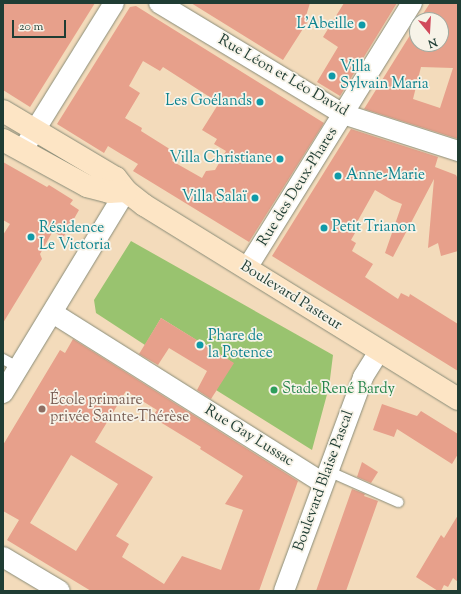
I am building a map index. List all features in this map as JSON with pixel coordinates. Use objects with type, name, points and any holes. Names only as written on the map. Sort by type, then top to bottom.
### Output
[{"type":"street","points":[[22,151],[114,3]]},
{"type":"street","name":"Rue Léon et Léo David","points":[[159,3],[343,114],[458,151]]},
{"type":"street","name":"Rue des Deux-Phares","points":[[247,268],[412,3]]},
{"type":"street","name":"Boulevard Pasteur","points":[[3,111],[116,178],[126,191],[144,205],[458,399]]},
{"type":"street","points":[[3,140],[87,186],[109,192],[126,191]]},
{"type":"street","points":[[3,393],[11,363],[53,313],[126,191]]},
{"type":"street","name":"Rue Gay Lussac","points":[[53,313],[325,477]]},
{"type":"street","name":"Boulevard Blaise Pascal","points":[[284,591],[363,377],[379,351]]},
{"type":"street","points":[[3,557],[60,591]]},
{"type":"lane","points":[[325,477],[398,502]]},
{"type":"green space","points":[[131,241],[333,355],[329,387],[312,450],[216,390],[233,363],[199,339],[198,341],[161,318],[145,345],[96,313],[94,300]]},
{"type":"building","points":[[3,3],[95,3],[30,107],[3,90]]},
{"type":"building","points":[[191,3],[310,3],[305,19],[308,21],[283,60]]},
{"type":"building","points":[[344,3],[397,3],[340,96],[317,82],[338,47],[323,37]]},
{"type":"building","points":[[430,3],[458,3],[458,139],[364,109],[409,37],[409,52],[449,52],[449,12],[424,12]],"holes":[[[421,67],[453,68],[440,108],[413,99]]]},
{"type":"building","points":[[136,6],[324,123],[249,242],[133,171],[138,164],[108,146],[104,153],[57,124],[130,7]],"holes":[[[143,61],[160,71],[163,67],[219,103],[202,130],[217,139],[214,144],[226,151],[215,170],[206,171],[202,178],[172,161],[176,153],[141,131],[142,128],[125,118],[140,93],[129,86]]]},
{"type":"building","points":[[351,129],[438,157],[435,167],[456,175],[458,179],[458,251],[441,256],[438,243],[428,248],[434,179],[393,257],[385,253],[402,204],[375,190],[352,231],[355,233],[351,240],[356,243],[352,251],[373,264],[365,277],[398,299],[401,293],[409,297],[410,294],[458,324],[458,371],[272,256]]},
{"type":"building","name":"Résidence Le Victoria","points":[[3,162],[47,187],[49,185],[73,200],[70,204],[79,210],[63,238],[53,231],[40,254],[42,259],[3,323],[3,235],[10,224],[3,220]]},
{"type":"building","points":[[161,318],[234,363],[211,399],[197,390],[207,371],[169,348],[158,365],[139,354]]},
{"type":"building","points":[[73,339],[298,481],[259,591],[91,591],[7,540],[19,520],[3,511],[3,445],[60,350],[65,353]],"holes":[[[126,391],[157,410],[152,417],[201,447],[200,449],[243,476],[225,504],[243,510],[221,570],[182,556],[164,584],[122,557],[129,544],[116,536],[153,477],[95,442]],[[71,455],[118,484],[76,551],[30,523]]]},
{"type":"building","points":[[382,404],[417,416],[421,411],[458,434],[458,454],[452,464],[397,429],[394,437],[373,430]]},
{"type":"building","points":[[362,462],[378,472],[371,483],[357,477]]},
{"type":"building","points":[[352,489],[365,494],[364,496],[378,501],[346,591],[316,591]]},
{"type":"building","points":[[458,515],[458,582],[453,578],[448,587],[444,585],[441,591],[438,591],[416,577],[441,535],[444,538]]},
{"type":"place","name":"L'Abeille","points":[[362,25]]},
{"type":"place","name":"Villa Sylvain Maria","points":[[332,76]]},
{"type":"place","name":"Les Goélands","points":[[260,102]]},
{"type":"place","name":"Villa Christiane","points":[[280,159]]},
{"type":"place","name":"Anne-Marie","points":[[338,176]]},
{"type":"place","name":"Villa Salaï","points":[[255,198]]},
{"type":"place","name":"Petit Trianon","points":[[324,228]]},
{"type":"place","name":"Résidence Le Victoria","points":[[31,237]]},
{"type":"place","name":"Phare de la Potence","points":[[200,345]]},
{"type":"place","name":"Stade René Bardy","points":[[274,390]]},
{"type":"place","name":"École primaire privée Sainte-Thérèse","points":[[42,409]]}]
